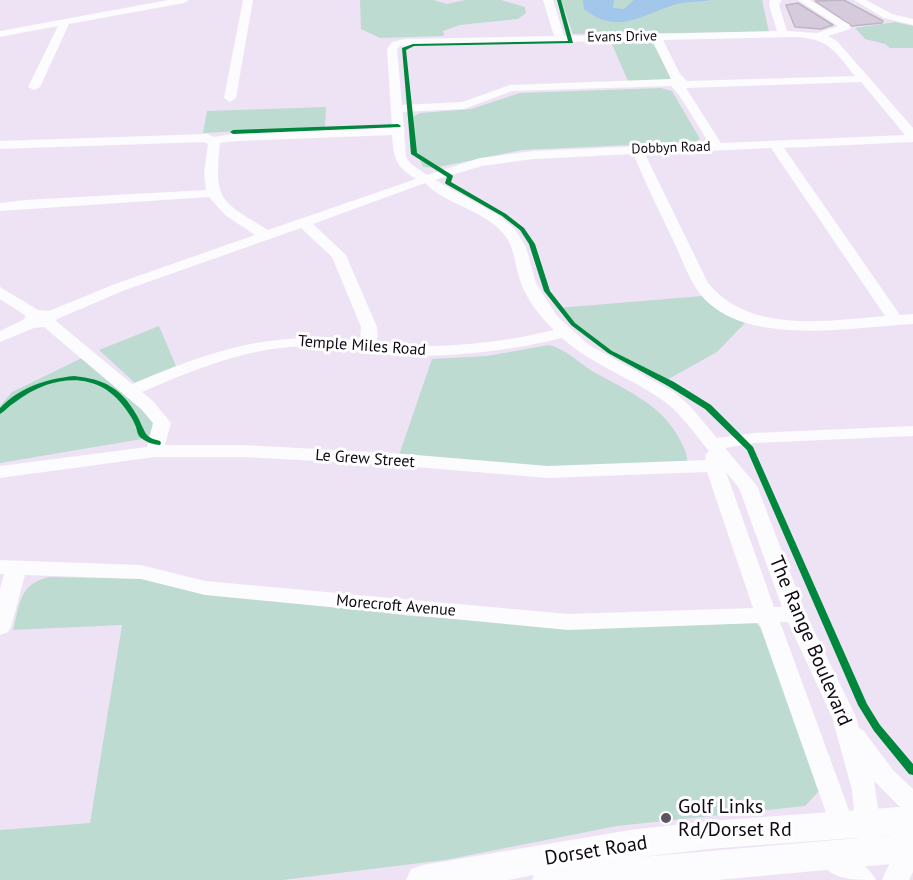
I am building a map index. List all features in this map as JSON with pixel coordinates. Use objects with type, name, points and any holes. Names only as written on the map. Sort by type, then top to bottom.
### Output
[{"type":"main road","name":"Dorset Road","points":[[549,880],[855,848],[913,820]]},
{"type":"main road","name":"Dorset Road","points":[[423,880],[630,844],[709,835],[855,848],[913,848]]},
{"type":"street","points":[[0,34],[184,0]]},
{"type":"street","points":[[230,98],[248,0]]},
{"type":"street","points":[[548,0],[560,39]]},
{"type":"street","points":[[777,0],[774,5],[783,34]]},
{"type":"street","points":[[803,0],[846,27],[818,36]]},
{"type":"street","points":[[859,0],[888,16],[913,22]]},
{"type":"street","points":[[34,87],[65,22]]},
{"type":"street","name":"Evans Drive","points":[[426,180],[403,163],[398,131],[392,49],[396,44],[412,41],[783,34],[818,36]]},
{"type":"street","points":[[818,36],[832,43],[913,137]]},
{"type":"street","points":[[656,37],[680,84],[717,146]]},
{"type":"street","points":[[396,109],[464,105],[510,88],[862,79]]},
{"type":"street","points":[[0,144],[200,138],[212,141],[238,137],[398,131]]},
{"type":"street","name":"Dobbyn Road","points":[[426,180],[471,165],[506,158],[913,137]]},
{"type":"street","points":[[212,141],[210,179],[213,191],[226,208],[263,237]]},
{"type":"street","points":[[775,144],[896,320]]},
{"type":"street","points":[[637,150],[701,284],[717,303],[739,315],[786,325],[913,319]]},
{"type":"street","points":[[0,337],[97,295],[426,180]]},
{"type":"street","name":"The Range Boulevard","points":[[426,180],[493,218],[510,232],[519,247],[528,283],[551,319],[608,364],[668,396],[698,424],[720,458],[748,486],[795,614],[844,717],[864,790],[855,848]]},
{"type":"street","points":[[0,207],[173,196],[213,191]]},
{"type":"street","points":[[298,225],[335,250],[343,262],[369,327],[370,336],[366,347]]},
{"type":"street","points":[[0,292],[41,319],[147,405],[162,423],[155,451]]},
{"type":"street","name":"Temple Miles Road","points":[[130,391],[189,366],[264,346],[304,341],[409,350],[460,350],[530,341],[565,332]]},
{"type":"street","points":[[720,458],[754,438],[913,431]]},
{"type":"street","name":"Le Grew Street","points":[[0,472],[155,451],[243,451],[392,459],[548,472],[720,458]]},
{"type":"street","name":"The Range Boulevard","points":[[720,458],[718,482],[855,848]]},
{"type":"street","points":[[0,627],[8,568]]},
{"type":"street","name":"Morecroft Avenue","points":[[8,568],[141,572],[205,588],[568,622],[795,614]]},
{"type":"street","points":[[844,717],[884,777],[913,804]]},
{"type":"street","points":[[895,880],[905,862],[913,854]]},
{"type":"green space","points":[[360,0],[434,0],[447,4],[465,0],[501,0],[525,7],[526,13],[518,19],[460,25],[443,31],[444,36],[380,38],[361,29]]},
{"type":"green space","points":[[561,0],[762,0],[769,32],[573,34]]},
{"type":"green space","points":[[895,22],[913,26],[913,48],[890,48],[885,44],[865,39],[855,28]]},
{"type":"green space","points":[[610,40],[652,41],[670,79],[629,83]]},
{"type":"green space","points":[[661,88],[672,91],[700,139],[694,142],[522,150],[434,168],[423,167],[416,150],[412,117],[420,113],[471,109],[520,93]]},
{"type":"green space","points":[[326,107],[325,127],[203,133],[207,111]]},
{"type":"green space","points":[[702,296],[745,323],[717,352],[665,381],[608,349],[558,308]]},
{"type":"green space","points":[[159,326],[176,366],[136,384],[99,350]]},
{"type":"green space","points":[[549,345],[565,352],[650,405],[670,424],[678,436],[686,452],[687,462],[543,468],[399,455],[432,359],[487,356]]},
{"type":"green space","points":[[82,358],[152,417],[155,428],[148,438],[0,463],[0,406],[12,392]]},
{"type":"green space","points":[[50,577],[154,579],[255,597],[410,616],[603,628],[756,623],[768,635],[819,791],[805,806],[617,826],[445,860],[282,880],[0,880],[0,830],[90,823],[122,625],[13,630],[22,596],[32,584]]},
{"type":"water","points":[[583,0],[614,0],[613,8],[624,9],[634,0],[711,0],[682,3],[622,22],[597,17],[584,9]]},
{"type":"building","points":[[844,0],[883,21],[882,23],[852,26],[815,1]]},
{"type":"building","points":[[798,3],[833,25],[821,29],[795,27],[786,5]]},
{"type":"cycle path","points":[[559,0],[571,42],[413,45],[404,49],[414,154],[450,176],[448,183],[504,215],[522,229],[532,244],[547,291],[573,324],[610,352],[671,384],[708,407],[750,449],[863,705],[877,728],[913,771]]},
{"type":"cycle path","points":[[233,132],[398,126]]},
{"type":"cycle path","points":[[0,412],[32,388],[60,380],[88,379],[101,383],[115,392],[132,413],[143,436],[157,443]]},
{"type":"place","name":"Golf Links Rd/Dorset Rd","points":[[666,818]]}]
